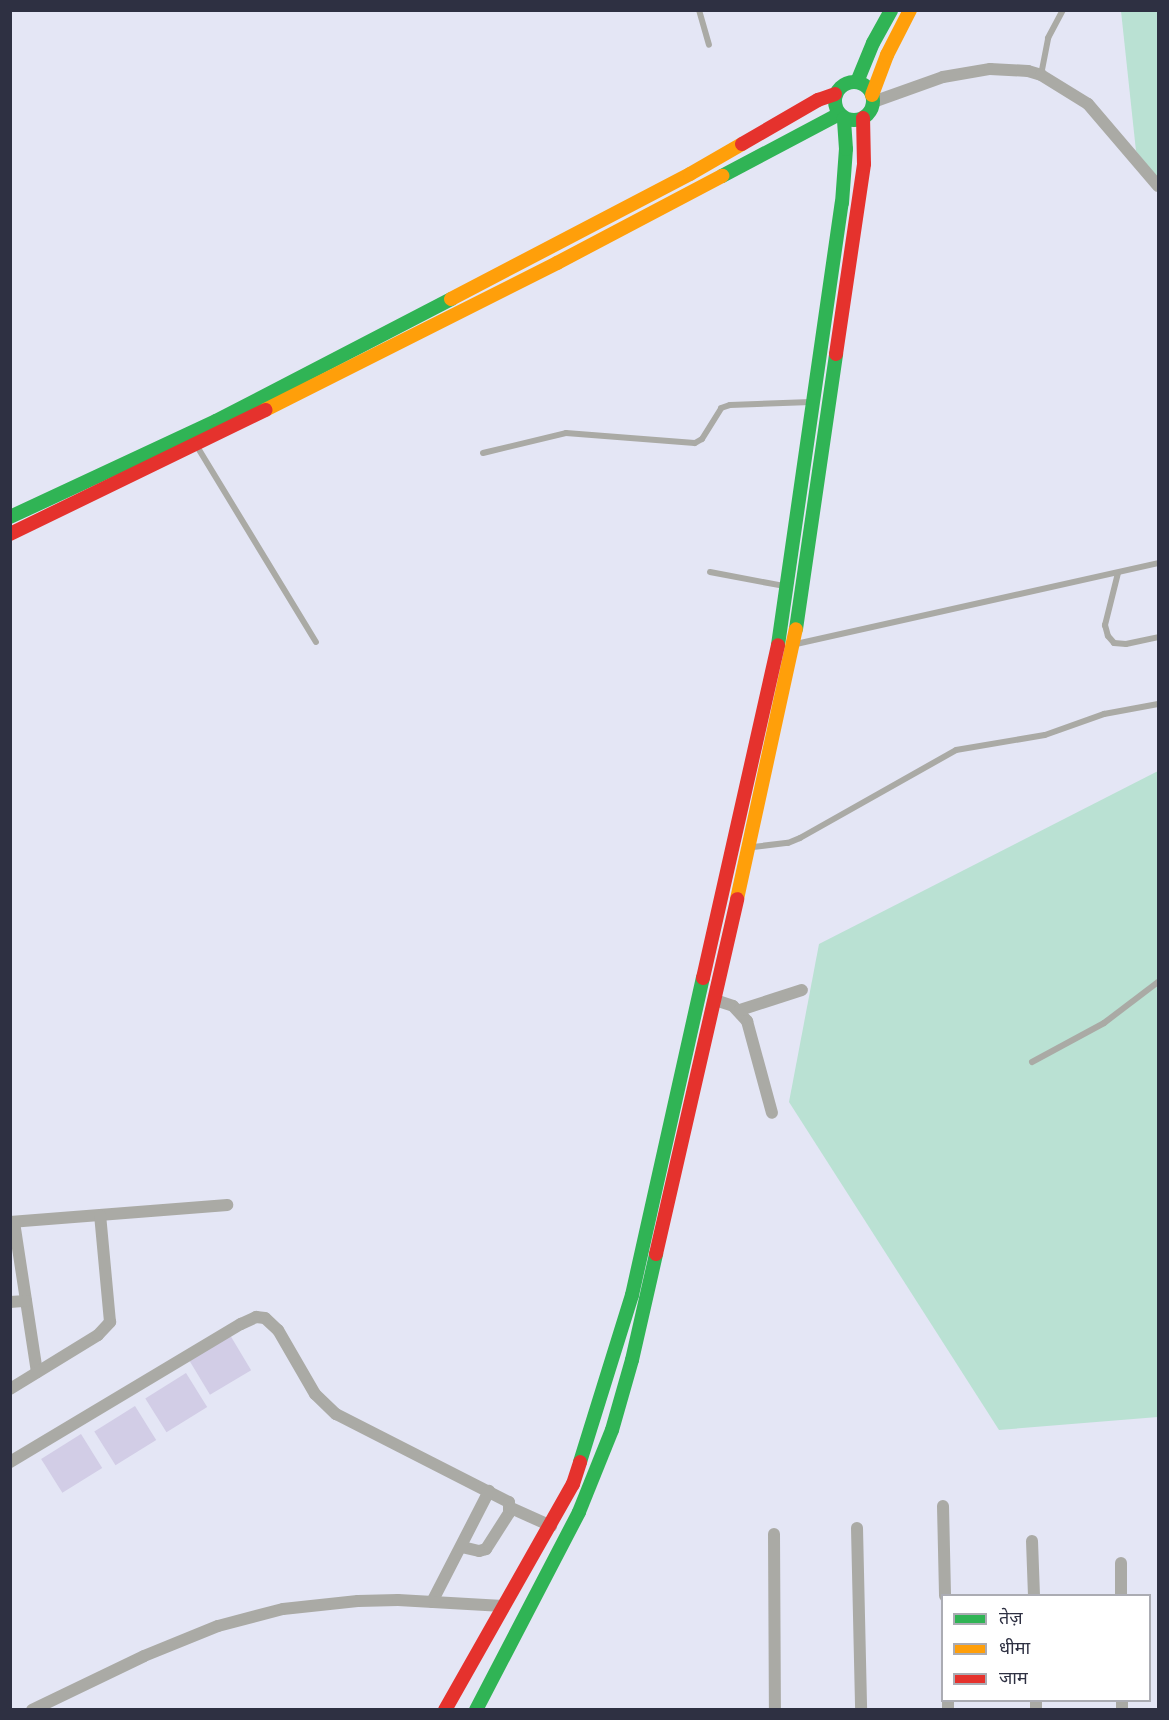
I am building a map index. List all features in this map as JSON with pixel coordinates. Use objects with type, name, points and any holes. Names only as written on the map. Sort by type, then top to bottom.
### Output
[{"type":"street","points":[[857,82],[873,43],[891,10]]},
{"type":"street","points":[[10,534],[196,445],[557,263],[841,116],[857,120],[864,118],[869,114],[887,55],[910,10]]},
{"type":"street","points":[[873,98],[943,77],[990,69],[1028,70],[1041,75],[1088,104],[1158,186]]},
{"type":"street","points":[[10,517],[216,421],[690,174],[818,100],[835,94],[844,84],[857,82],[864,84],[873,98]]},
{"type":"street","points":[[445,1710],[573,1484],[632,1295],[776,655],[815,402],[842,203],[846,148],[841,116],[835,108],[835,94]]},
{"type":"street","points":[[476,1710],[574,1522],[612,1430],[632,1360],[794,644],[864,164],[864,118]]},
{"type":"street","points":[[715,1000],[740,1010],[802,990]]},
{"type":"street","points":[[740,1010],[751,1031],[772,1113]]},
{"type":"street","points":[[37,1372],[12,1222],[227,1205]]},
{"type":"street","points":[[10,1389],[98,1335],[110,1322],[100,1215]]},
{"type":"street","points":[[10,1302],[26,1301]]},
{"type":"street","points":[[10,1462],[256,1317],[265,1318],[278,1330],[315,1394],[331,1410],[505,1498],[511,1508],[551,1526]]},
{"type":"street","points":[[432,1602],[489,1491]]},
{"type":"street","points":[[943,1506],[945,1594]]},
{"type":"street","points":[[461,1547],[478,1551],[486,1549],[511,1508]]},
{"type":"street","points":[[857,1528],[861,1710]]},
{"type":"street","points":[[774,1534],[775,1710]]},
{"type":"street","points":[[1032,1541],[1034,1594]]},
{"type":"street","points":[[1121,1563],[1121,1594]]},
{"type":"street","points":[[32,1710],[144,1656],[229,1623],[283,1609],[358,1601],[503,1606]]},
{"type":"street","points":[[492,1627],[514,1638]]},
{"type":"lane","points":[[699,10],[709,45]]},
{"type":"lane","points":[[1041,75],[1048,38],[1063,10]]},
{"type":"lane","points":[[483,453],[566,433],[695,443],[702,439],[720,408],[730,405],[815,402]]},
{"type":"lane","points":[[196,445],[316,642]]},
{"type":"lane","points":[[794,644],[1158,563]]},
{"type":"lane","points":[[710,572],[802,590]]},
{"type":"lane","points":[[1118,573],[1105,626],[1108,636],[1114,643],[1126,644],[1158,637]]},
{"type":"lane","points":[[749,848],[788,843],[800,838],[956,750],[1045,735],[1104,714],[1158,704]]},
{"type":"lane","points":[[1032,1062],[1104,1023],[1158,982]]},
{"type":"green space","points":[[1121,11],[1158,11],[1158,178],[1136,151]]},
{"type":"green space","points":[[1158,771],[1158,1417],[999,1430],[789,1102],[819,944]]},
{"type":"building","points":[[230,1335],[251,1370],[210,1395],[189,1360]]},
{"type":"building","points":[[186,1373],[207,1407],[166,1432],[145,1398]]},
{"type":"building","points":[[135,1406],[156,1440],[115,1465],[94,1431]]},
{"type":"building","points":[[81,1434],[102,1468],[62,1493],[41,1459]]},
{"type":"traffic: fast","points":[[857,82],[873,43],[891,10]]},
{"type":"traffic: fast","points":[[854,82],[868,87],[873,101],[868,115],[854,120],[840,115],[835,101],[840,87],[854,82]]},
{"type":"traffic: fast","points":[[722,176],[839,114]]},
{"type":"traffic: fast","points":[[778,645],[842,203],[846,149],[844,118]]},
{"type":"traffic: fast","points":[[10,517],[216,421],[451,299]]},
{"type":"traffic: fast","points":[[796,629],[836,354]]},
{"type":"traffic: fast","points":[[580,1462],[632,1295],[703,978]]},
{"type":"traffic: fast","points":[[476,1710],[579,1512],[612,1430],[632,1360],[656,1254]]},
{"type":"traffic: slow","points":[[872,95],[887,55],[910,10]]},
{"type":"traffic: slow","points":[[451,299],[690,174],[742,144]]},
{"type":"traffic: slow","points":[[265,410],[557,263],[722,176]]},
{"type":"traffic: slow","points":[[737,899],[796,629]]},
{"type":"traffic: jam","points":[[742,144],[818,100],[835,94]]},
{"type":"traffic: jam","points":[[836,354],[864,164],[863,118]]},
{"type":"traffic: jam","points":[[10,534],[265,410]]},
{"type":"traffic: jam","points":[[703,978],[778,645]]},
{"type":"traffic: jam","points":[[656,1254],[737,899]]},
{"type":"traffic: jam","points":[[445,1710],[573,1484],[580,1462]]}]
